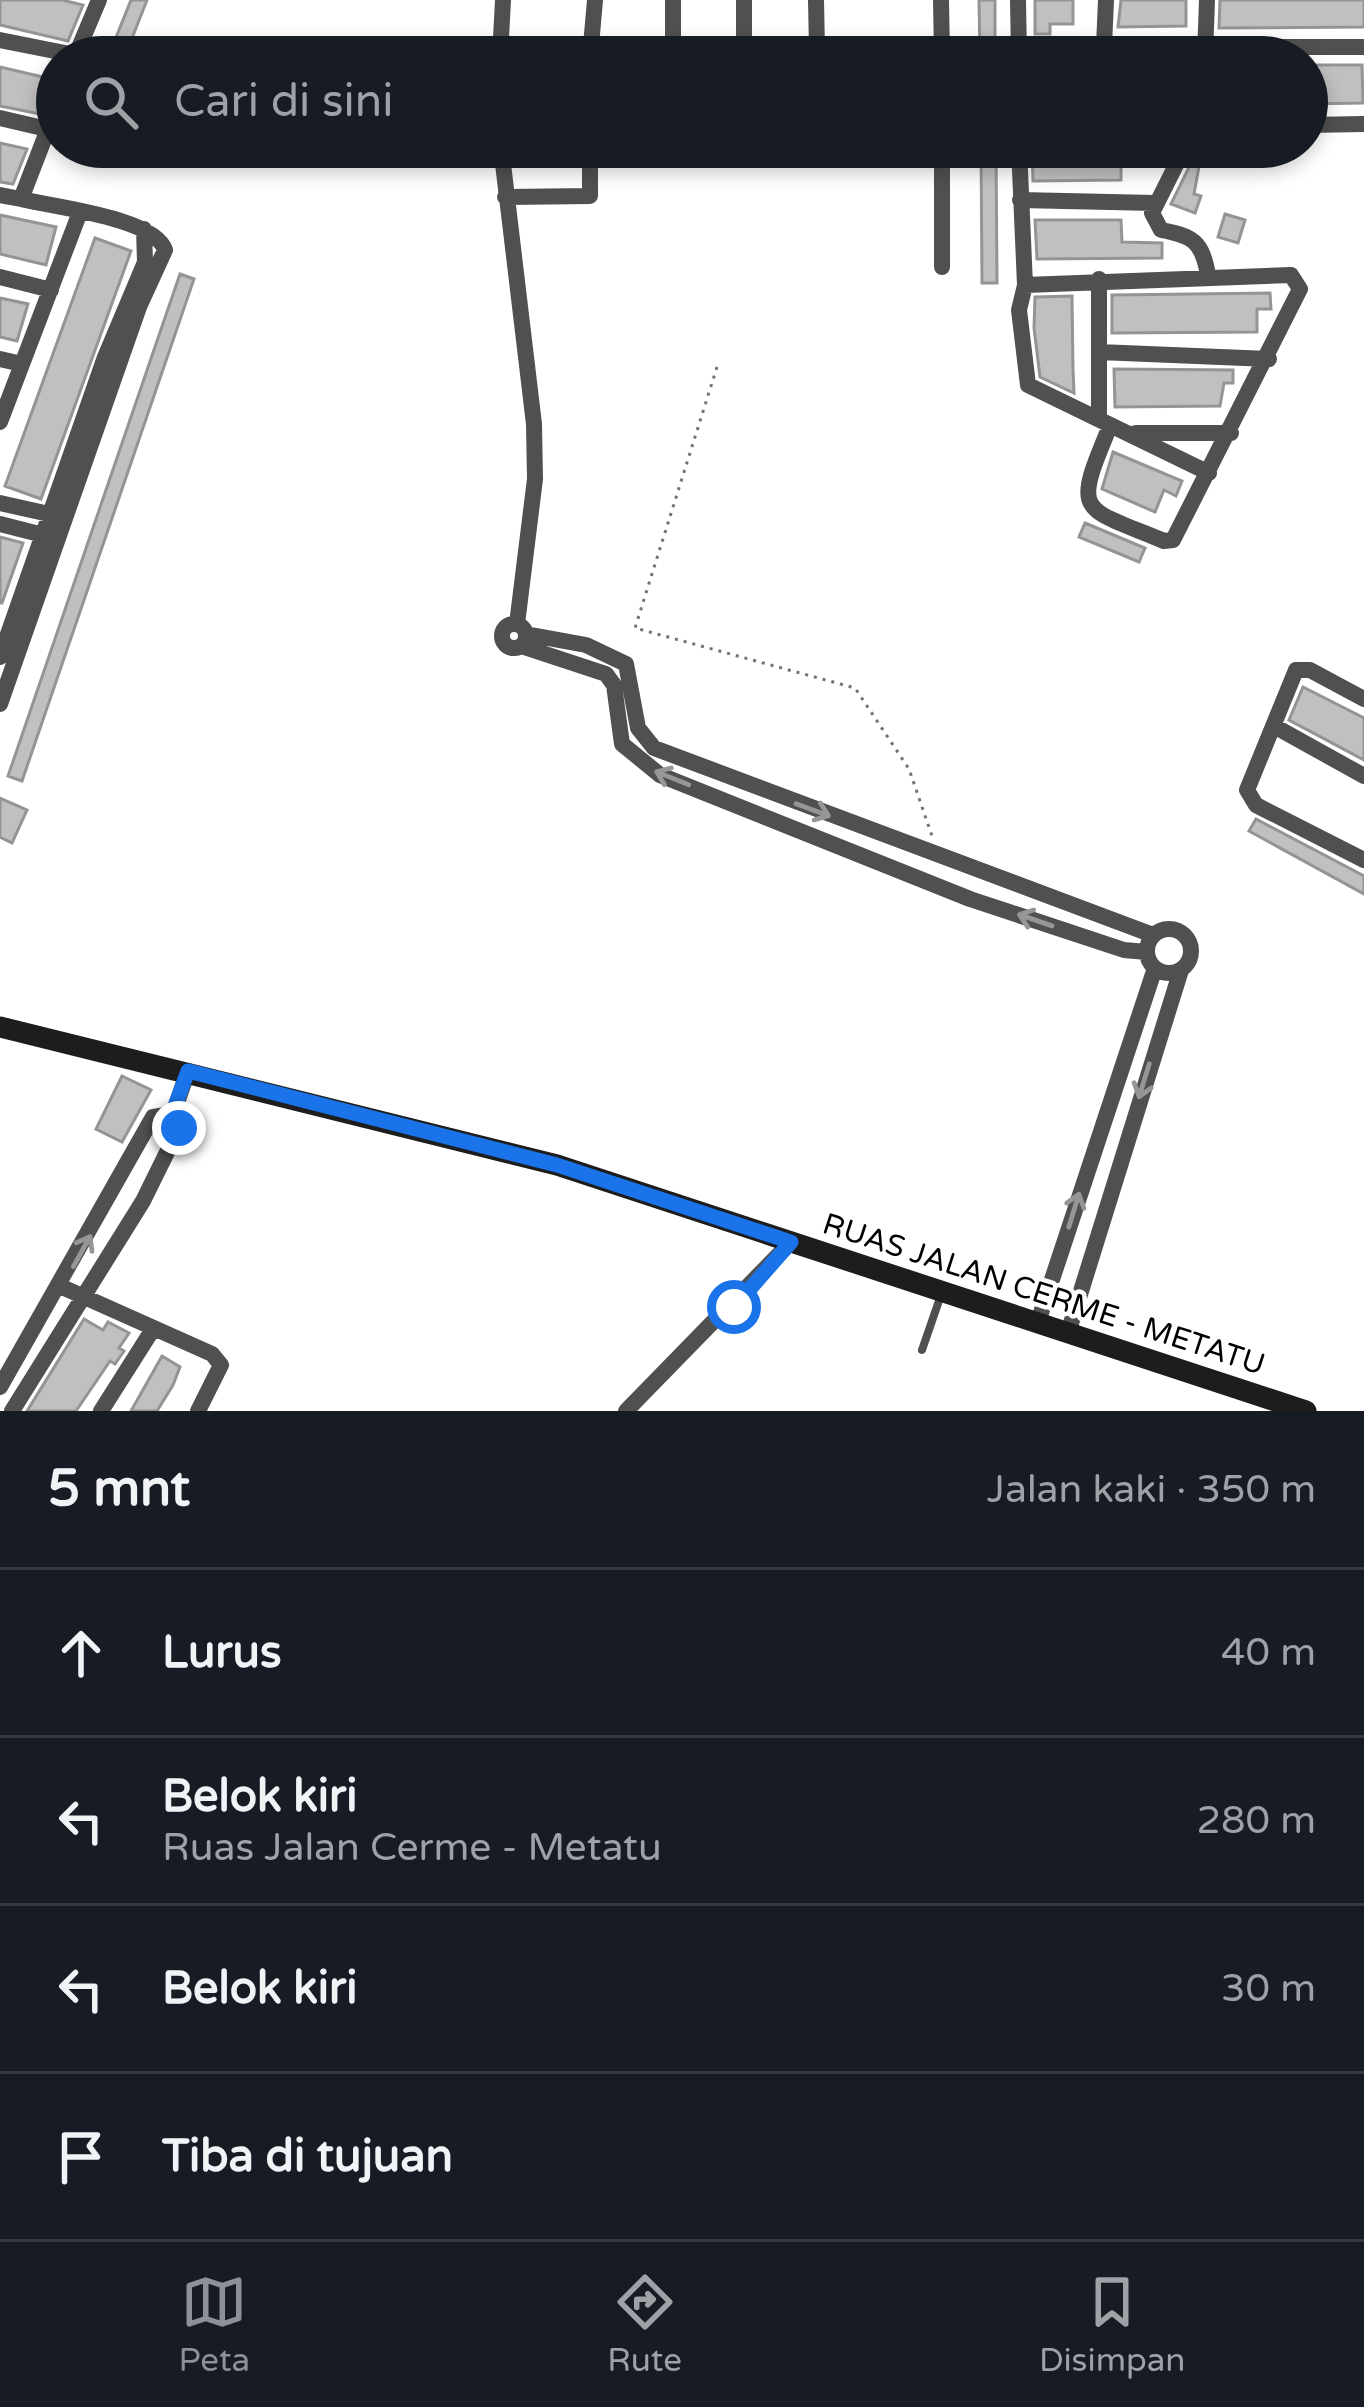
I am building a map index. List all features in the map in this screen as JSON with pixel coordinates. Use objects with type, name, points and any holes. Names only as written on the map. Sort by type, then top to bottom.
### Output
[{"type":"main road","name":"RUAS JALAN CERME - METATU","points":[[0,1027],[557,1165],[1306,1411]]},
{"type":"street","points":[[84,36],[99,0]]},
{"type":"street","points":[[501,36],[503,0]]},
{"type":"street","points":[[592,36],[595,0]]},
{"type":"street","points":[[673,0],[674,36]]},
{"type":"street","points":[[743,0],[744,36]]},
{"type":"street","points":[[816,0],[817,36]]},
{"type":"street","points":[[941,0],[942,36]]},
{"type":"street","points":[[1018,0],[1019,36]]},
{"type":"street","points":[[1104,36],[1106,0]]},
{"type":"street","points":[[1206,36],[1207,0]]},
{"type":"street","points":[[0,40],[36,48]]},
{"type":"street","points":[[1328,48],[1364,47]]},
{"type":"street","points":[[0,118],[36,126]]},
{"type":"street","points":[[1328,125],[1364,124]]},
{"type":"street","points":[[21,199],[36,159]]},
{"type":"street","points":[[503,168],[534,424],[535,479],[521,635]]},
{"type":"street","points":[[505,197],[590,196],[590,168]]},
{"type":"street","points":[[942,168],[942,267]]},
{"type":"street","points":[[1019,168],[1025,285],[1019,310],[1028,385],[1209,473]]},
{"type":"street","points":[[1175,168],[1156,203],[1154,223],[1161,230],[1192,236],[1204,252],[1208,275]]},
{"type":"street","points":[[0,195],[144,230],[161,239],[165,250],[58,516],[0,704]]},
{"type":"street","points":[[1021,200],[1156,203]]},
{"type":"street","points":[[0,422],[80,212]]},
{"type":"street","points":[[1025,285],[1099,279],[1208,275],[1292,275],[1298,281],[1300,289],[1269,359],[1173,540],[1164,541],[1097,514],[1087,503],[1085,485],[1104,421],[1099,279]]},
{"type":"street","points":[[0,278],[51,290]]},
{"type":"street","points":[[1099,352],[1269,359]]},
{"type":"street","points":[[0,359],[22,364]]},
{"type":"street","points":[[1130,433],[1232,433]]},
{"type":"street","points":[[0,503],[58,516]]},
{"type":"street","points":[[0,524],[51,537]]},
{"type":"street","points":[[0,657],[51,537]]},
{"type":"street","points":[[521,635],[586,645],[626,664],[638,728],[654,748],[939,855],[1152,952],[1181,970]]},
{"type":"street","points":[[521,635],[606,674],[614,685],[622,744],[661,776],[1111,946],[1152,952]]},
{"type":"street","points":[[1364,699],[1300,669],[1247,790],[1250,799],[1364,860]]},
{"type":"street","points":[[1274,726],[1364,776]]},
{"type":"street","points":[[930,880],[939,855]]},
{"type":"street","points":[[1038,1322],[1152,952],[1170,929],[1186,938],[1191,955],[1181,970],[1126,1137],[1068,1333]]},
{"type":"street","points":[[12,1411],[143,1202],[179,1128],[172,1114],[188,1071]]},
{"type":"street","points":[[0,1388],[62,1287],[153,1118],[172,1114]]},
{"type":"street","points":[[1099,1130],[1126,1137]]},
{"type":"street","points":[[116,1190],[143,1202]]},
{"type":"street","points":[[626,1411],[791,1242]]},
{"type":"street","points":[[62,1287],[212,1354],[221,1365],[198,1411]]},
{"type":"street","points":[[101,1411],[153,1328]]},
{"type":"lane","points":[[922,1350],[942,1291]]},
{"type":"path","points":[[717,367],[635,628],[855,688],[909,769],[939,855]]},
{"type":"building","points":[[0,0],[62,0],[83,5],[70,36],[47,36],[0,25]]},
{"type":"building","points":[[131,0],[147,0],[133,36],[117,36]]},
{"type":"building","points":[[979,0],[995,0],[995,36],[980,36]]},
{"type":"building","points":[[1035,0],[1073,0],[1073,24],[1050,24],[1050,34],[1035,34]]},
{"type":"building","points":[[1121,0],[1186,0],[1186,26],[1118,27]]},
{"type":"building","points":[[1220,0],[1364,0],[1364,27],[1219,28]]},
{"type":"building","points":[[1328,65],[1362,65],[1363,103],[1328,104]]},
{"type":"building","points":[[0,67],[36,75],[36,113],[0,106]]},
{"type":"building","points":[[0,143],[27,149],[13,184],[0,182]]},
{"type":"building","points":[[981,168],[996,168],[997,283],[982,283]]},
{"type":"building","points":[[1033,168],[1121,168],[1121,180],[1033,181]]},
{"type":"building","points":[[1189,168],[1199,168],[1194,194],[1201,196],[1195,213],[1171,204]]},
{"type":"building","points":[[1225,214],[1245,220],[1238,243],[1218,237]]},
{"type":"building","points":[[0,215],[56,227],[46,265],[0,254]]},
{"type":"building","points":[[1035,220],[1121,220],[1122,242],[1162,243],[1162,258],[1037,259]]},
{"type":"building","points":[[95,238],[131,251],[41,499],[5,486]]},
{"type":"building","points":[[180,274],[194,279],[22,781],[8,776]]},
{"type":"building","points":[[1270,293],[1271,309],[1257,309],[1257,332],[1112,333],[1112,295]]},
{"type":"building","points":[[1072,296],[1074,393],[1040,377],[1034,328],[1035,297]]},
{"type":"building","points":[[0,298],[28,304],[17,341],[0,337]]},
{"type":"building","points":[[1114,369],[1233,370],[1233,383],[1224,383],[1220,406],[1115,407]]},
{"type":"building","points":[[1113,452],[1182,481],[1176,496],[1164,490],[1155,512],[1102,489]]},
{"type":"building","points":[[1085,523],[1145,548],[1139,562],[1079,537]]},
{"type":"building","points":[[0,537],[23,543],[2,603],[0,603]]},
{"type":"building","points":[[1303,687],[1364,718],[1364,760],[1289,720]]},
{"type":"building","points":[[0,798],[27,810],[12,843],[0,837]]},
{"type":"building","points":[[1256,819],[1364,876],[1364,894],[1249,831]]},
{"type":"building","points":[[122,1076],[151,1090],[122,1142],[96,1129]]},
{"type":"building","points":[[84,1319],[103,1330],[108,1322],[129,1333],[119,1348],[124,1351],[115,1364],[110,1361],[76,1411],[27,1411]]},
{"type":"building","points":[[162,1356],[180,1367],[173,1385],[157,1411],[131,1411]]},
{"type":"route","points":[[179,1128],[172,1114],[188,1071],[557,1165],[791,1242],[734,1307]]}]
